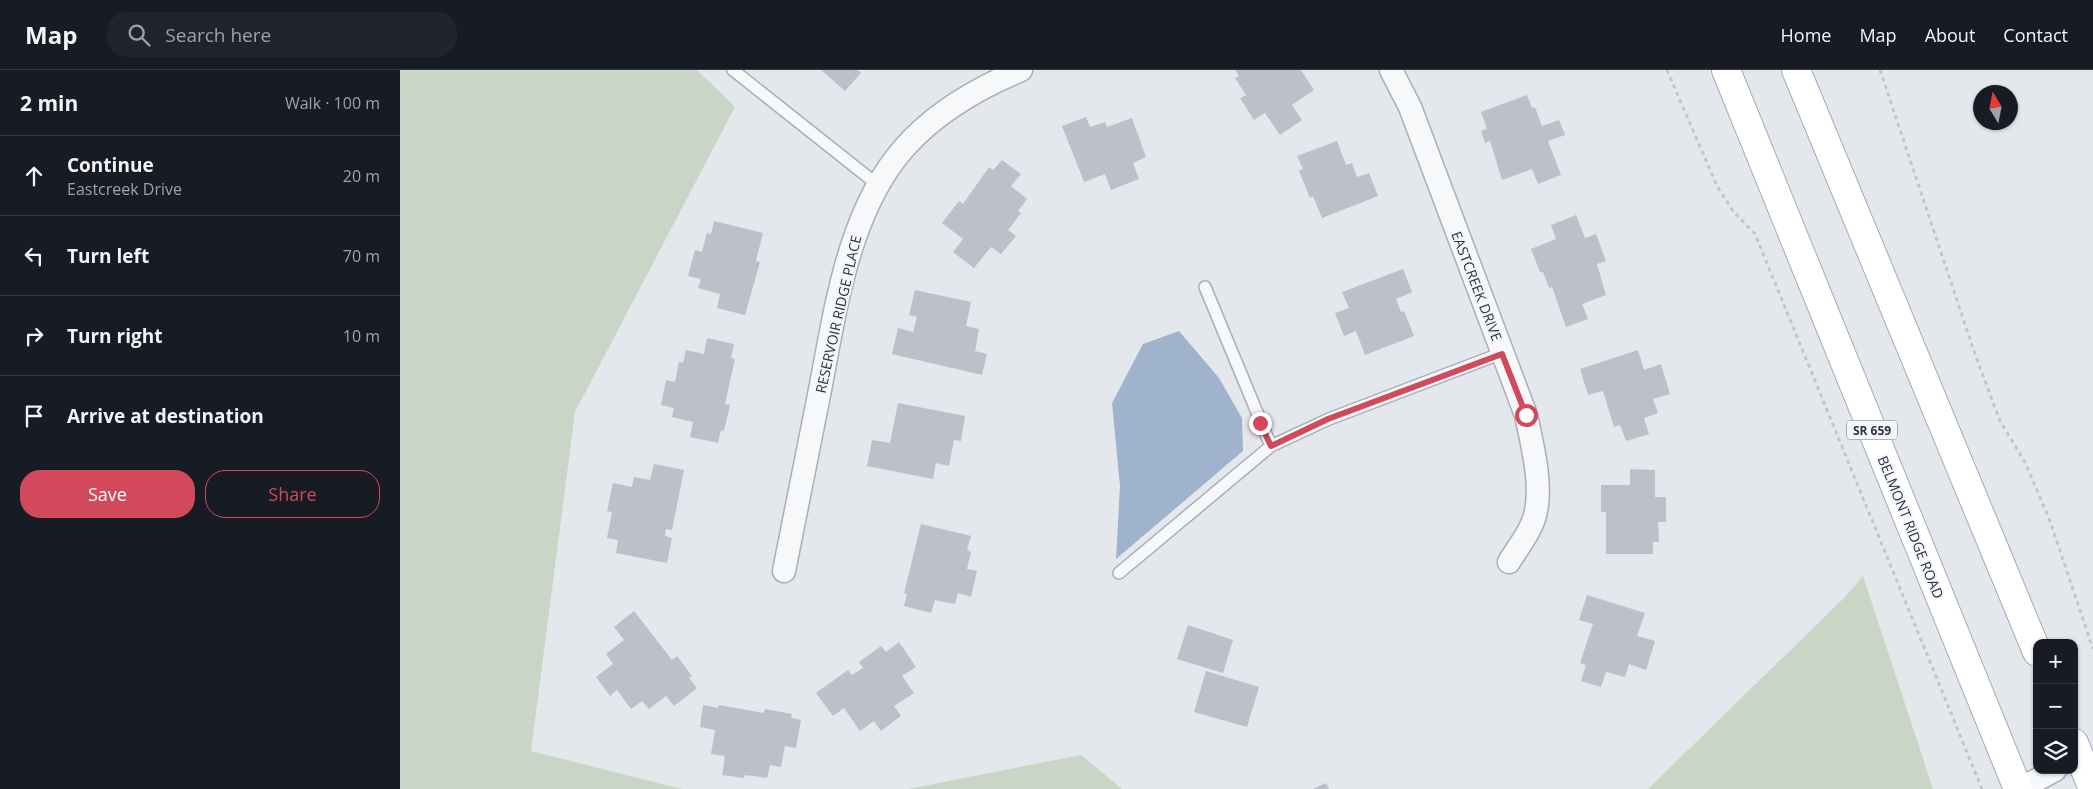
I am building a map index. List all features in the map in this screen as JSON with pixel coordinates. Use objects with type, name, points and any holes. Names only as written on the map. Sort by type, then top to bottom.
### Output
[{"type":"main road","name":"BELMONT RIDGE ROAD","points":[[1726,70],[2019,789]]},
{"type":"main road","points":[[1796,70],[2033,642]]},
{"type":"main road","points":[[2080,752],[2093,788]]},
{"type":"street","name":"RESERVOIR RIDGE PLACE","points":[[784,571],[827,350],[849,254],[864,214],[878,185],[904,148],[938,117],[984,86],[1021,70]]},
{"type":"street","name":"EASTCREEK DRIVE","points":[[1391,70],[1410,107],[1526,415],[1537,465],[1536,511],[1523,540],[1508,562]]},
{"type":"street","points":[[2019,789],[2047,774]]},
{"type":"lane","points":[[734,70],[878,185]]},
{"type":"lane","points":[[1205,288],[1271,446]]},
{"type":"lane","points":[[1119,573],[1271,446],[1328,419],[1502,354]]},
{"type":"path","points":[[1667,70],[1717,186],[1733,211],[1755,234],[1982,789]]},
{"type":"path","points":[[1880,70],[1975,354],[2000,421],[2025,462],[2050,521],[2093,649]]},
{"type":"green space","points":[[400,70],[697,70],[735,107],[575,412],[531,751],[682,789],[400,789]]},
{"type":"green space","points":[[1863,576],[1933,789],[1648,789],[1845,597]]},
{"type":"green space","points":[[1081,755],[1122,789],[908,789]]},
{"type":"water","points":[[1179,331],[1219,378],[1242,418],[1243,451],[1116,559],[1120,486],[1112,403],[1143,344]]},
{"type":"building","points":[[821,70],[858,70],[861,73],[845,91]]},
{"type":"building","points":[[1235,70],[1301,70],[1314,90],[1292,105],[1302,120],[1280,135],[1265,113],[1254,120],[1240,98],[1246,95],[1235,78],[1239,76]]},
{"type":"building","points":[[1527,95],[1532,108],[1535,107],[1542,126],[1559,120],[1565,135],[1548,141],[1561,175],[1538,184],[1532,169],[1502,180],[1490,141],[1485,143],[1481,131],[1487,129],[1481,112]]},
{"type":"building","points":[[1086,117],[1090,127],[1105,122],[1107,127],[1132,118],[1146,157],[1133,163],[1139,179],[1111,190],[1105,174],[1084,182],[1062,126]]},
{"type":"building","points":[[1337,141],[1346,165],[1352,163],[1357,177],[1369,173],[1378,196],[1322,218],[1313,196],[1310,198],[1299,171],[1303,169],[1297,156]]},
{"type":"building","points":[[1002,160],[1021,174],[1011,186],[1027,199],[1018,211],[1021,213],[1008,230],[1016,236],[1001,254],[991,247],[974,268],[953,252],[963,239],[942,223],[959,201],[963,204],[989,167],[993,170]]},
{"type":"building","points":[[1576,215],[1585,238],[1596,234],[1606,261],[1597,264],[1606,295],[1582,304],[1588,319],[1566,327],[1552,287],[1549,288],[1543,272],[1540,272],[1531,249],[1556,239],[1551,225]]},
{"type":"building","points":[[714,221],[763,233],[756,261],[760,262],[745,315],[717,308],[720,294],[698,288],[701,279],[688,276],[695,250],[702,252],[707,233],[711,234]]},
{"type":"building","points":[[1403,269],[1412,292],[1396,299],[1401,312],[1404,311],[1414,336],[1365,355],[1356,331],[1344,336],[1335,313],[1349,308],[1342,292]]},
{"type":"building","points":[[915,290],[971,302],[966,326],[979,329],[975,351],[987,354],[982,375],[892,354],[898,328],[913,332],[917,317],[909,315]]},
{"type":"building","points":[[707,338],[734,344],[731,358],[735,359],[725,404],[730,405],[724,431],[721,430],[718,443],[690,437],[693,422],[672,417],[674,408],[661,405],[666,380],[675,382],[679,362],[683,363],[686,350],[704,354]]},
{"type":"building","points":[[1638,350],[1644,370],[1661,364],[1670,394],[1653,399],[1658,413],[1644,418],[1649,434],[1626,441],[1620,425],[1614,427],[1603,391],[1588,395],[1580,369]]},
{"type":"building","points":[[898,403],[965,416],[961,441],[954,440],[949,466],[936,463],[933,479],[867,466],[872,440],[890,443]]},
{"type":"building","points":[[654,464],[684,470],[672,530],[666,529],[665,536],[672,538],[667,563],[616,553],[618,540],[607,538],[612,512],[607,511],[613,483],[632,487],[634,477],[650,480]]},
{"type":"building","points":[[1630,469],[1655,470],[1655,497],[1666,497],[1666,522],[1658,522],[1659,542],[1653,542],[1653,554],[1606,554],[1606,512],[1601,512],[1601,485],[1630,485]]},
{"type":"building","points":[[921,524],[971,536],[967,550],[971,552],[967,569],[977,571],[971,597],[958,593],[955,604],[935,600],[931,613],[904,606],[907,594],[904,593]]},
{"type":"building","points":[[1587,595],[1645,613],[1637,636],[1655,641],[1646,670],[1629,664],[1625,677],[1606,672],[1601,687],[1581,681],[1586,665],[1580,663],[1593,624],[1579,620]]},
{"type":"building","points":[[634,611],[672,660],[677,656],[692,676],[689,678],[697,688],[674,706],[666,696],[649,709],[642,701],[631,709],[617,690],[610,696],[596,677],[613,664],[606,654],[624,640],[614,627]]},
{"type":"building","points":[[1188,625],[1233,640],[1223,673],[1177,659]]},
{"type":"building","points":[[899,642],[916,667],[902,676],[914,693],[894,706],[901,716],[881,731],[874,721],[860,731],[844,708],[833,716],[816,693],[848,670],[852,675],[863,668],[859,662],[881,646],[886,652]]},
{"type":"building","points":[[1206,671],[1259,687],[1247,727],[1194,712]]},
{"type":"building","points":[[703,705],[718,708],[719,705],[764,713],[765,709],[792,714],[791,718],[801,720],[796,748],[785,746],[781,767],[770,765],[767,778],[745,775],[744,778],[722,775],[725,756],[711,754],[715,730],[700,727]]},
{"type":"building","points":[[1326,783],[1329,789],[1313,789]]},
{"type":"route","points":[[1260,423],[1271,446],[1328,419],[1502,354],[1526,415]]}]
